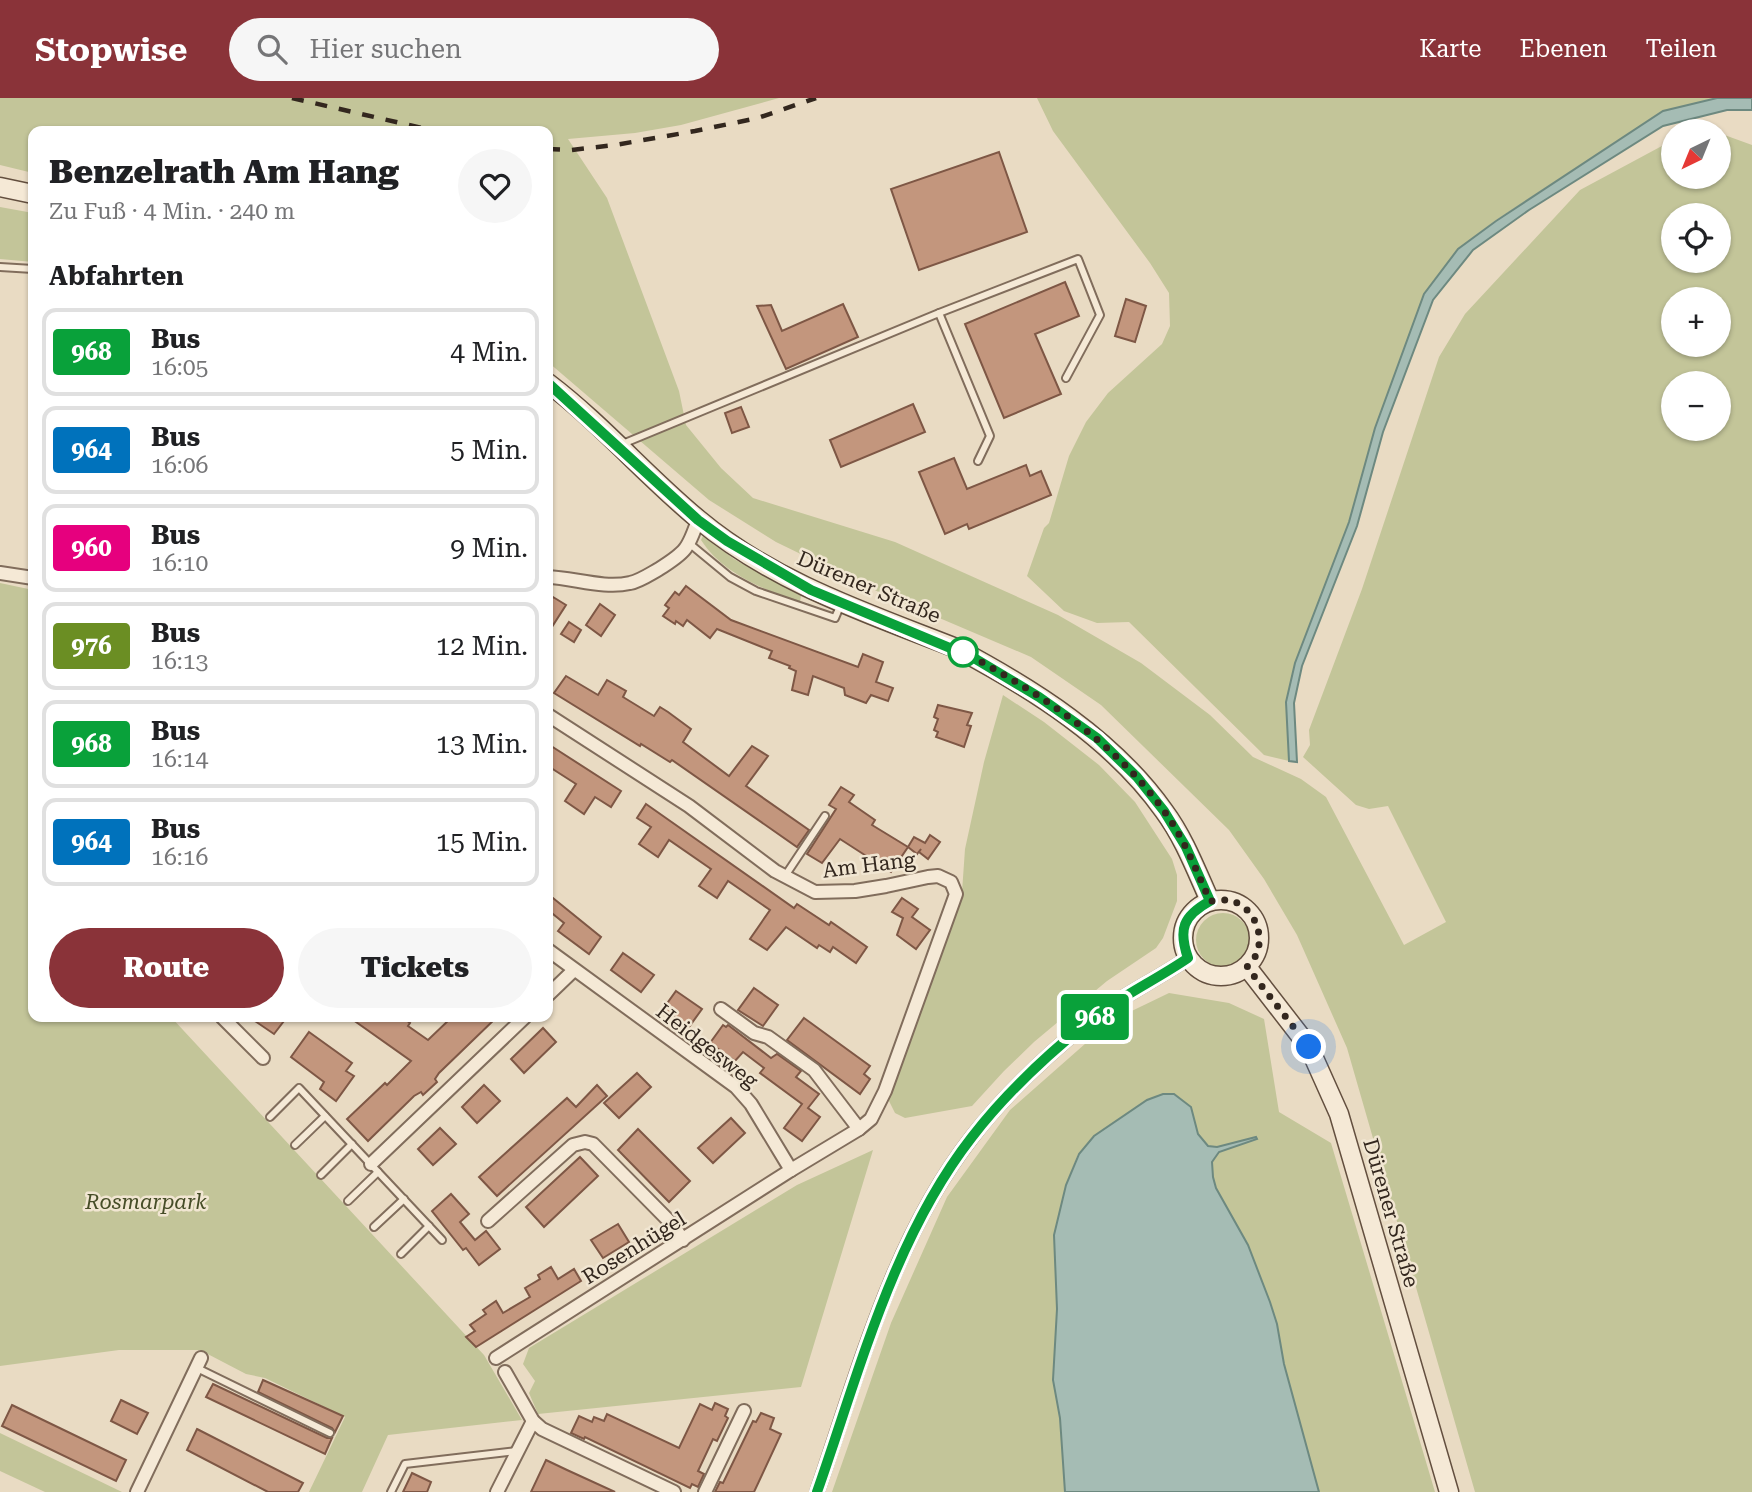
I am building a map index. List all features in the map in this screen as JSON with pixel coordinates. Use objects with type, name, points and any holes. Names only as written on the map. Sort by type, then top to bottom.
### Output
[{"type":"main road","points":[[0,187],[28,193]]},
{"type":"main road","name":"Dürener Straße","points":[[553,388],[698,520],[727,541],[785,576],[974,658],[1039,697],[1097,738],[1137,777],[1164,811],[1186,847],[1210,901]]},
{"type":"main road","points":[[1229,900],[1242,906],[1254,917],[1260,934],[1258,950],[1247,967],[1236,974],[1216,977],[1200,970],[1188,958],[1182,940],[1186,921],[1194,909],[1210,901],[1229,900]]},
{"type":"main road","name":"Dürener Straße","points":[[1247,967],[1309,1047],[1339,1114],[1448,1492]]},
{"type":"street","points":[[553,578],[617,585],[631,583],[682,554],[690,544],[698,520]]},
{"type":"street","points":[[0,573],[28,577]]},
{"type":"street","name":"Am Hang","points":[[553,718],[689,806],[775,871],[816,892],[855,891],[938,876],[951,882],[956,894],[885,1091],[871,1119],[859,1129]]},
{"type":"street","name":"Heidgesweg","points":[[553,954],[736,1087],[751,1104],[791,1170]]},
{"type":"street","points":[[817,1492],[892,1276],[936,1191],[971,1137],[1020,1082],[1091,1020],[1188,958]]},
{"type":"street","points":[[553,990],[574,970]]},
{"type":"street","name":"Heidgesweg","points":[[721,1009],[754,1033],[768,1037],[814,1070],[859,1129]]},
{"type":"street","points":[[227,1022],[263,1058]]},
{"type":"street","points":[[374,1168],[520,1022]]},
{"type":"street","points":[[791,1170],[859,1129]]},
{"type":"street","points":[[488,1221],[573,1145],[585,1142],[593,1144],[673,1225],[683,1240]]},
{"type":"street","name":"Rosenhügel","points":[[496,1358],[791,1170]]},
{"type":"street","points":[[137,1492],[198,1363]]},
{"type":"street","points":[[505,1372],[533,1421],[542,1429],[674,1492]]},
{"type":"street","points":[[705,1492],[744,1411]]},
{"type":"street","points":[[497,1492],[533,1421]]},
{"type":"lane","points":[[618,446],[1077,259],[1100,315],[1066,378]]},
{"type":"lane","points":[[0,267],[28,269]]},
{"type":"lane","points":[[939,313],[989,436],[978,461]]},
{"type":"lane","points":[[690,544],[730,577],[774,598],[835,618],[842,603]]},
{"type":"lane","points":[[785,876],[825,816]]},
{"type":"lane","points":[[270,1117],[299,1088],[442,1240]]},
{"type":"lane","points":[[295,1145],[325,1116]]},
{"type":"lane","points":[[321,1175],[352,1144]]},
{"type":"lane","points":[[348,1200],[374,1168]]},
{"type":"lane","points":[[374,1227],[404,1199]]},
{"type":"lane","points":[[401,1254],[429,1226]]},
{"type":"lane","points":[[198,1363],[330,1433]]},
{"type":"lane","points":[[391,1492],[405,1464],[517,1451]]},
{"type":"green space","points":[[0,98],[779,98],[681,125],[635,133],[568,139],[607,198],[679,391],[686,425],[721,468],[753,498],[895,542],[1058,615],[1141,663],[1210,715],[1253,757],[1301,779],[1326,797],[1404,945],[1446,922],[1388,806],[1369,809],[1356,805],[1303,757],[1310,745],[1309,730],[1362,589],[1439,357],[1465,314],[1580,190],[1661,146],[1661,189],[1731,189],[1731,137],[1752,145],[1752,1492],[1475,1492],[1347,1048],[1297,935],[1264,879],[1229,830],[1101,705],[1031,657],[883,594],[776,542],[709,500],[553,366],[553,126],[28,126],[28,172],[0,165]]},
{"type":"green space","points":[[1037,98],[1717,98],[1663,111],[1496,220],[1458,249],[1424,294],[1375,428],[1349,522],[1295,663],[1286,702],[1289,761],[1264,755],[1129,622],[1097,623],[1064,611],[1027,576],[1044,528],[1049,523],[1069,456],[1086,422],[1108,393],[1162,344],[1170,326],[1169,293],[1053,131]]},
{"type":"green space","points":[[0,207],[28,212],[28,262],[0,259]]},
{"type":"green space","points":[[703,536],[734,559],[801,596],[800,602],[758,586],[732,571],[710,552],[701,540]]},
{"type":"green space","name":"Rosmarpark","points":[[0,583],[28,589],[28,1022],[176,1022],[484,1355],[522,1420],[388,1435],[362,1492],[309,1492],[345,1417],[265,1378],[246,1374],[200,1350],[119,1350],[0,1366]]},
{"type":"green space","points":[[1003,695],[1044,722],[1099,765],[1135,802],[1172,859],[1177,875],[1177,901],[1163,938],[1156,948],[1107,981],[1034,1042],[972,1106],[905,1118],[895,1113],[887,1097],[962,892],[965,849],[984,762]]},
{"type":"green space","points":[[1223,913],[1242,921],[1250,940],[1242,959],[1223,967],[1204,959],[1196,940],[1204,921]]},
{"type":"green space","points":[[1169,993],[1229,1003],[1264,1019],[1279,1112],[1331,1143],[1435,1492],[1319,1492],[1270,1302],[1248,1245],[1216,1188],[1213,1177],[1212,1162],[1219,1152],[1255,1137],[1217,1147],[1208,1146],[1198,1134],[1191,1107],[1078,1154],[1066,1185],[1054,1235],[1057,1309],[1053,1380],[1060,1418],[1065,1492],[832,1492],[891,1323],[947,1197],[1010,1110],[1111,1021]]},
{"type":"green space","points":[[873,1150],[801,1387],[538,1414],[529,1393],[535,1381],[523,1364],[529,1348],[797,1185]]},
{"type":"green space","points":[[0,1433],[122,1492],[45,1492],[0,1471]]},
{"type":"water","points":[[1717,98],[1752,98],[1752,110],[1727,110],[1691,119],[1661,119],[1661,127],[1529,210],[1473,250],[1433,300],[1383,432],[1357,526],[1302,666],[1294,703],[1297,762],[1289,761],[1286,702],[1295,663],[1349,522],[1375,428],[1424,294],[1458,249],[1663,111]]},
{"type":"water","points":[[1163,1094],[1174,1094],[1191,1107],[1198,1134],[1208,1146],[1217,1147],[1256,1137],[1257,1139],[1219,1152],[1212,1162],[1213,1177],[1216,1188],[1248,1245],[1270,1302],[1319,1492],[1065,1492],[1060,1418],[1053,1380],[1057,1309],[1054,1235],[1066,1185],[1079,1154],[1094,1136],[1147,1100]]},
{"type":"building","points":[[999,152],[1027,232],[919,270],[891,189]]},
{"type":"building","points":[[1065,282],[1079,316],[1035,334],[1061,394],[1004,418],[965,324]]},
{"type":"building","points":[[1126,299],[1146,306],[1135,342],[1115,336]]},
{"type":"building","points":[[843,304],[858,337],[786,369],[757,306],[771,305],[782,331]]},
{"type":"building","points":[[913,404],[925,432],[841,467],[830,440]]},
{"type":"building","points":[[741,407],[749,427],[732,433],[725,413]]},
{"type":"building","points":[[954,458],[967,489],[1026,465],[1030,476],[1041,471],[1051,495],[969,529],[967,524],[945,534],[919,472]]},
{"type":"building","points":[[686,586],[731,620],[858,667],[863,654],[883,662],[876,682],[893,688],[888,701],[871,695],[866,703],[845,695],[844,688],[813,676],[808,695],[792,690],[796,671],[769,658],[772,651],[717,629],[710,638],[687,620],[683,626],[676,621],[675,624],[663,616],[669,608],[665,605],[675,592],[679,595]]},
{"type":"building","points":[[553,597],[566,605],[553,625]]},
{"type":"building","points":[[600,604],[615,615],[601,636],[586,625]]},
{"type":"building","points":[[569,622],[581,630],[574,642],[561,634]]},
{"type":"building","points":[[566,676],[598,695],[607,680],[626,691],[623,697],[654,716],[660,707],[691,729],[683,742],[729,776],[752,746],[768,756],[746,786],[809,830],[797,847],[672,760],[670,762],[641,744],[640,746],[554,693]]},
{"type":"building","points":[[938,705],[972,713],[967,725],[971,726],[964,747],[936,737],[938,732],[934,730],[938,719],[934,717]]},
{"type":"building","points":[[553,747],[621,791],[611,807],[595,797],[584,814],[565,801],[576,784],[553,769]]},
{"type":"building","points":[[841,787],[854,795],[849,802],[875,820],[872,825],[908,847],[891,872],[840,839],[822,863],[807,854],[836,809],[829,805]]},
{"type":"building","points":[[646,804],[794,908],[797,904],[829,925],[831,922],[867,947],[856,963],[833,947],[830,952],[819,945],[817,948],[786,927],[767,950],[750,939],[770,910],[728,881],[717,898],[699,886],[711,869],[669,840],[658,857],[639,844],[651,827],[637,818]]},
{"type":"building","points":[[930,835],[940,842],[928,859],[919,852],[921,849],[917,854],[908,847],[914,837],[925,843]]},
{"type":"building","points":[[553,898],[601,937],[589,954],[558,931],[564,923],[553,914]]},
{"type":"building","points":[[902,898],[918,909],[912,917],[930,930],[916,949],[897,935],[903,918],[892,912]]},
{"type":"building","points":[[623,953],[654,975],[641,992],[611,970]]},
{"type":"building","points":[[754,988],[778,1005],[763,1026],[738,1010]]},
{"type":"building","points":[[676,991],[702,1009],[689,1027],[663,1009]]},
{"type":"building","points":[[804,1018],[870,1066],[864,1074],[870,1079],[860,1094],[787,1040]]},
{"type":"building","points":[[256,1022],[283,1022],[274,1034]]},
{"type":"building","points":[[356,1022],[409,1022],[408,1026],[428,1040],[447,1022],[492,1022],[439,1073],[435,1079],[437,1082],[423,1095],[421,1092],[414,1096],[368,1141],[347,1119],[411,1061]]},
{"type":"building","points":[[723,1025],[728,1025],[771,1058],[777,1054],[801,1071],[796,1077],[819,1094],[808,1108],[820,1117],[802,1141],[784,1128],[802,1104],[760,1073],[764,1068],[743,1052],[735,1061],[710,1043]]},
{"type":"building","points":[[543,1028],[556,1042],[524,1073],[511,1059]]},
{"type":"building","points":[[309,1032],[352,1063],[346,1071],[354,1076],[336,1101],[320,1089],[324,1082],[291,1057]]},
{"type":"building","points":[[637,1073],[651,1087],[619,1118],[604,1103]]},
{"type":"building","points":[[484,1085],[500,1101],[477,1123],[462,1107]]},
{"type":"building","points":[[597,1085],[607,1096],[497,1196],[479,1177],[567,1098],[576,1107]]},
{"type":"building","points":[[731,1118],[745,1133],[713,1163],[698,1148]]},
{"type":"building","points":[[440,1128],[456,1144],[433,1165],[418,1149]]},
{"type":"building","points":[[638,1129],[690,1181],[669,1202],[618,1150]]},
{"type":"building","points":[[580,1157],[598,1176],[544,1227],[526,1207]]},
{"type":"building","points":[[451,1194],[469,1214],[460,1222],[475,1240],[486,1231],[500,1249],[479,1265],[466,1248],[463,1250],[432,1211]]},
{"type":"building","points":[[618,1224],[629,1242],[603,1258],[591,1240]]},
{"type":"building","points":[[551,1267],[558,1279],[574,1269],[581,1281],[476,1347],[466,1337],[475,1331],[470,1325],[486,1314],[483,1310],[496,1301],[503,1313],[530,1297],[525,1288],[540,1279],[538,1275]]},
{"type":"building","points":[[263,1380],[343,1416],[335,1432],[332,1428],[258,1392]]},
{"type":"building","points":[[213,1384],[332,1438],[325,1454],[206,1397]]},
{"type":"building","points":[[121,1400],[148,1413],[137,1434],[111,1421]]},
{"type":"building","points":[[715,1403],[728,1409],[725,1416],[728,1418],[717,1441],[713,1439],[698,1471],[704,1474],[698,1487],[692,1484],[690,1488],[585,1437],[584,1439],[571,1433],[579,1416],[592,1422],[594,1417],[604,1421],[607,1414],[679,1448],[700,1404],[712,1410]]},
{"type":"building","points":[[12,1405],[126,1460],[116,1481],[2,1426]]},
{"type":"building","points":[[761,1413],[774,1418],[770,1429],[781,1434],[754,1492],[715,1492],[720,1482],[723,1483],[753,1421],[756,1422]]},
{"type":"building","points":[[197,1429],[303,1483],[298,1492],[268,1492],[187,1450]]},
{"type":"building","points":[[546,1460],[567,1470],[615,1492],[531,1492]]},
{"type":"building","points":[[412,1473],[431,1482],[427,1492],[403,1492]]},
{"type":"railway","points":[[292,98],[413,126]]},
{"type":"railway","points":[[553,149],[615,145],[695,131],[758,118],[816,98]]},
{"type":"bus line","name":"968","points":[[553,387],[698,520],[727,541],[811,590],[956,648],[1039,697],[1097,738],[1137,777],[1164,811],[1186,847],[1210,901],[1194,909],[1186,921],[1182,940],[1188,958],[1091,1020],[1020,1082],[971,1137],[959,1155],[936,1191],[892,1276],[817,1492]]},
{"type":"route","points":[[963,652],[956,648],[1039,697],[1097,738],[1137,777],[1164,811],[1186,847],[1210,901],[1229,900],[1242,906],[1254,917],[1260,934],[1258,950],[1247,967],[1309,1047]]}]
